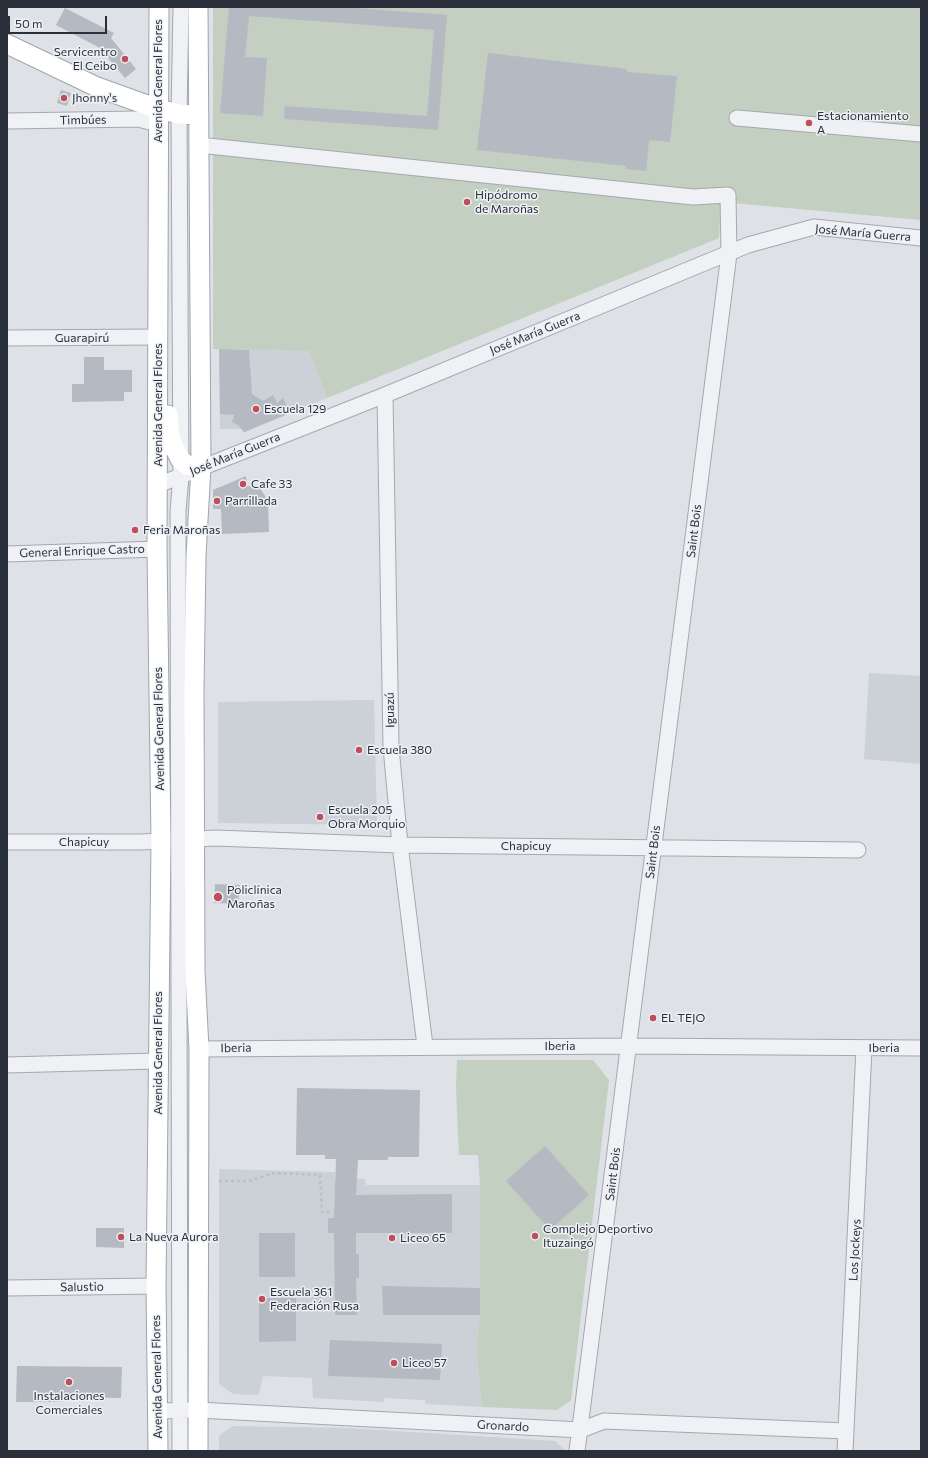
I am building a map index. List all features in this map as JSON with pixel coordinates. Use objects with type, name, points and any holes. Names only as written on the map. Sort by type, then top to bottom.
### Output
[{"type":"main road","name":"Avenida General Flores","points":[[158,1451],[156,1286],[157,1061],[161,841],[157,549],[159,7]]},
{"type":"main road","name":"Avenida General Flores","points":[[198,7],[201,468],[196,556],[194,691],[195,971],[199,1049],[189,1410],[198,1451]]},
{"type":"main road","points":[[7,44],[158,117],[179,114],[199,115]]},
{"type":"main road","points":[[179,114],[186,123],[189,132],[190,194],[199,217]]},
{"type":"main road","points":[[157,337],[166,363],[169,428],[175,451],[181,468],[187,465],[201,468]]},
{"type":"street","name":"Avenida General Flores","points":[[175,7],[180,28]]},
{"type":"street","name":"Avenida General Flores","points":[[180,1451],[189,1410],[178,511],[181,468],[179,114],[181,7]]},
{"type":"street","name":"Timbúes","points":[[7,121],[138,119],[158,117]]},
{"type":"street","points":[[737,118],[921,134]]},
{"type":"street","name":"Saint Bois","points":[[199,145],[693,197],[728,195],[729,254],[581,1430],[577,1451]]},
{"type":"street","name":"Avenida General Flores","points":[[180,293],[186,283],[190,241],[199,217]]},
{"type":"street","name":"José María Guerra","points":[[201,468],[385,395],[748,245],[814,227],[921,238]]},
{"type":"street","name":"Guarapirú","points":[[7,338],[157,337]]},
{"type":"street","name":"Iguazú","points":[[385,395],[391,747],[400,845],[425,1046]]},
{"type":"street","name":"José María Guerra","points":[[158,485],[181,468]]},
{"type":"street","name":"General Enrique Castro","points":[[7,554],[157,549]]},
{"type":"street","name":"Chapicuy","points":[[195,839],[216,838],[400,845],[858,850]]},
{"type":"street","name":"Chapicuy","points":[[7,842],[161,841]]},
{"type":"street","name":"Iberia","points":[[199,1049],[425,1046],[921,1048]]},
{"type":"street","name":"Los Jockeys","points":[[845,1451],[864,1048]]},
{"type":"street","points":[[7,1065],[157,1061]]},
{"type":"street","name":"Salustio","points":[[7,1288],[156,1286]]},
{"type":"street","name":"Gronardo","points":[[158,1411],[189,1410],[581,1430],[604,1421],[846,1431]]},
{"type":"path","points":[[219,1181],[249,1180],[274,1172],[320,1175],[322,1212],[331,1212]]},
{"type":"shaded area","points":[[219,349],[309,351],[327,398],[243,433],[242,429],[220,429]]},
{"type":"shaded area","points":[[869,673],[921,676],[921,764],[864,759]]},
{"type":"shaded area","points":[[374,700],[377,825],[218,823],[218,702]]},
{"type":"shaded area","points":[[219,1169],[335,1172],[335,1179],[365,1179],[366,1185],[480,1185],[480,1315],[476,1348],[482,1407],[425,1404],[425,1400],[384,1398],[384,1402],[313,1398],[312,1378],[263,1376],[259,1395],[233,1394],[219,1384]]},
{"type":"shaded area","points":[[232,1426],[348,1428],[556,1441],[565,1451],[219,1451],[219,1436]]},
{"type":"green space","name":"Hipódromo de Maroñas","points":[[213,7],[921,7],[921,220],[721,202],[719,238],[327,398],[309,351],[213,349]]},
{"type":"green space","name":"Complejo Deportivo Ituzaingó","points":[[457,1060],[593,1060],[609,1080],[571,1400],[557,1410],[482,1407],[476,1348],[480,1315],[480,1185],[478,1155],[459,1155],[456,1088]]},
{"type":"building","points":[[229,7],[343,7],[447,15],[438,130],[284,119],[285,106],[427,116],[434,30],[249,16],[245,57],[267,58],[263,116],[220,113]]},
{"type":"building","points":[[65,8],[114,33],[111,38],[136,69],[125,78],[100,48],[56,25]]},
{"type":"building","points":[[488,53],[627,69],[627,72],[677,76],[670,142],[649,140],[646,171],[626,169],[626,166],[477,150]]},
{"type":"building","name":"Jhonny's","points":[[61,90],[71,93],[67,106],[57,103]]},
{"type":"building","points":[[219,349],[249,350],[252,394],[263,401],[273,395],[277,403],[283,398],[290,413],[244,432],[238,425],[232,422],[234,415],[220,414]]},
{"type":"building","points":[[84,357],[104,357],[104,370],[132,370],[132,392],[124,392],[124,401],[72,402],[72,384],[84,384]]},
{"type":"building","points":[[246,476],[247,486],[259,486],[268,501],[269,532],[222,534],[221,509],[213,509],[213,490]]},
{"type":"building","points":[[215,884],[240,885],[238,904],[214,903]]},
{"type":"building","points":[[297,1088],[420,1090],[419,1157],[388,1157],[388,1160],[358,1160],[356,1195],[452,1194],[452,1233],[356,1233],[356,1254],[359,1254],[359,1278],[356,1278],[357,1315],[335,1315],[334,1233],[328,1233],[328,1218],[334,1218],[336,1159],[325,1159],[325,1155],[296,1155]]},
{"type":"building","points":[[545,1146],[589,1195],[550,1230],[506,1181]]},
{"type":"building","points":[[96,1228],[124,1228],[124,1248],[96,1247]]},
{"type":"building","points":[[259,1233],[295,1233],[295,1277],[259,1277]]},
{"type":"building","points":[[382,1286],[480,1288],[480,1315],[383,1315]]},
{"type":"building","points":[[259,1298],[296,1298],[296,1341],[259,1342]]},
{"type":"building","points":[[330,1340],[442,1344],[440,1380],[328,1376]]},
{"type":"building","name":"Instalaciones Comerciales","points":[[17,1366],[122,1367],[121,1398],[62,1397],[62,1402],[16,1402]]},
{"type":"place","name":"Servicentro El Ceibo","points":[[125,59]]},
{"type":"place","name":"Jhonny's","points":[[64,98]]},
{"type":"place","name":"Estacionamiento A","points":[[809,123]]},
{"type":"place","name":"Hipódromo de Maroñas","points":[[467,202]]},
{"type":"place","name":"Escuela 129","points":[[256,409]]},
{"type":"place","name":"Cafe 33","points":[[243,484]]},
{"type":"place","name":"Parrillada","points":[[217,501]]},
{"type":"place","name":"Feria Maroñas","points":[[135,530]]},
{"type":"place","name":"Escuela 380","points":[[359,750]]},
{"type":"place","name":"Escuela 205 Obra Morquio","points":[[320,817]]},
{"type":"place","name":"Policlínica Maroñas","points":[[218,897]]},
{"type":"place","name":"EL TEJO","points":[[653,1018]]},
{"type":"place","name":"Complejo Deportivo Ituzaingó","points":[[535,1236]]},
{"type":"place","name":"La Nueva Aurora","points":[[121,1237]]},
{"type":"place","name":"Liceo 65","points":[[392,1238]]},
{"type":"place","name":"Escuela 361 Federación Rusa","points":[[262,1299]]},
{"type":"place","name":"Liceo 57","points":[[394,1363]]},
{"type":"place","name":"Instalaciones Comerciales","points":[[69,1382]]}]
